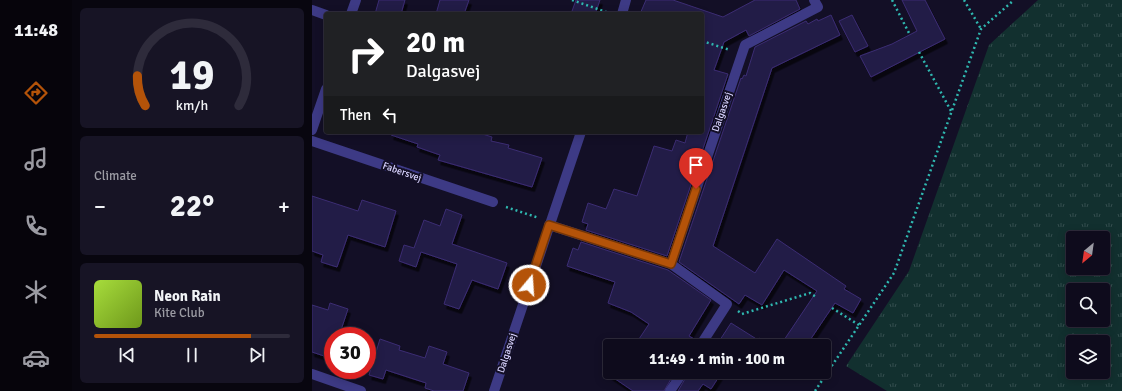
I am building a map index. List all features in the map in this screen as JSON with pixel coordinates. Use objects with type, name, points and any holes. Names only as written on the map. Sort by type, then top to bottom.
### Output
[{"type":"street","points":[[353,12],[356,0]]},
{"type":"street","points":[[623,12],[626,0]]},
{"type":"street","name":"Dalgasvej","points":[[671,264],[745,45],[818,7],[814,0]]},
{"type":"street","points":[[312,10],[324,14]]},
{"type":"street","points":[[312,130],[324,95]]},
{"type":"street","name":"Dalgasvej","points":[[494,391],[580,134]]},
{"type":"street","name":"Fabersvej","points":[[312,141],[493,202]]},
{"type":"street","points":[[549,225],[671,264],[727,304],[704,339]]},
{"type":"street","points":[[312,374],[361,391]]},
{"type":"street","points":[[670,391],[678,379]]},
{"type":"path","points":[[572,0],[607,12]]},
{"type":"path","points":[[892,0],[910,35]]},
{"type":"path","points":[[964,0],[981,29]]},
{"type":"path","points":[[815,391],[894,272],[981,29],[1014,0]]},
{"type":"path","points":[[704,42],[742,54]]},
{"type":"path","points":[[919,52],[951,111]]},
{"type":"path","points":[[493,202],[538,218],[549,225]]},
{"type":"path","points":[[727,304],[742,314],[810,293],[816,297]]},
{"type":"path","points":[[832,308],[859,325]]},
{"type":"green space","points":[[1038,0],[1122,0],[1122,391],[887,391],[846,366],[909,271],[989,45]]},
{"type":"building","points":[[379,0],[405,0],[402,12],[376,12]]},
{"type":"building","points":[[440,0],[469,0],[465,12],[437,12]]},
{"type":"building","points":[[576,0],[600,0],[596,12],[572,12]]},
{"type":"building","points":[[646,0],[673,0],[723,17],[755,0],[796,0],[800,9],[749,36],[746,30],[724,42],[714,70],[728,74],[667,256],[586,230],[588,224],[582,222],[588,203],[606,209],[614,189],[637,196],[654,146],[672,151],[676,140],[685,143],[687,134],[704,134],[704,12],[641,12]]},
{"type":"building","points":[[902,0],[925,0],[945,39],[871,77],[860,56],[892,44],[917,31]]},
{"type":"building","points":[[831,15],[840,35],[772,68],[713,246],[755,273],[777,239],[846,286],[844,289],[861,299],[853,313],[835,303],[811,339],[785,339],[817,291],[784,270],[762,305],[745,295],[739,304],[679,262],[741,78],[742,79],[744,75],[746,76],[755,47],[806,21],[808,24],[817,19],[818,21]]},
{"type":"building","points":[[852,15],[868,46],[855,52],[839,21]]},
{"type":"building","points":[[482,134],[492,137],[491,141],[509,145],[508,148],[542,158],[532,187],[438,160],[440,155],[417,147],[418,144],[391,135]]},
{"type":"building","points":[[312,196],[358,211],[362,200],[396,211],[385,247],[348,235],[337,267],[321,262],[323,255],[312,251]]},
{"type":"building","points":[[446,209],[462,215],[452,244],[507,263],[498,289],[472,280],[459,309],[444,304],[457,264],[421,252],[416,267],[399,261],[404,245],[414,248],[424,220],[440,226]]},
{"type":"building","points":[[581,242],[668,270],[711,300],[689,336],[694,339],[639,339],[649,324],[631,312],[608,303],[615,282],[567,266],[573,248],[578,250]]},
{"type":"building","points":[[330,303],[348,309],[342,327],[324,327],[324,356],[312,352],[312,305],[328,310]]},
{"type":"building","points":[[731,323],[756,339],[721,339]]},
{"type":"building","points":[[380,339],[400,346],[399,350],[425,358],[429,346],[447,352],[443,364],[469,373],[463,391],[434,391],[425,388],[426,383],[386,370],[383,379],[376,377],[376,352]]},
{"type":"building","points":[[615,379],[671,379],[664,391],[633,391]]},
{"type":"building","points":[[685,379],[717,379],[711,389],[703,384],[698,391],[678,391]]},
{"type":"route","points":[[529,285],[549,225],[671,264],[696,189]]}]
